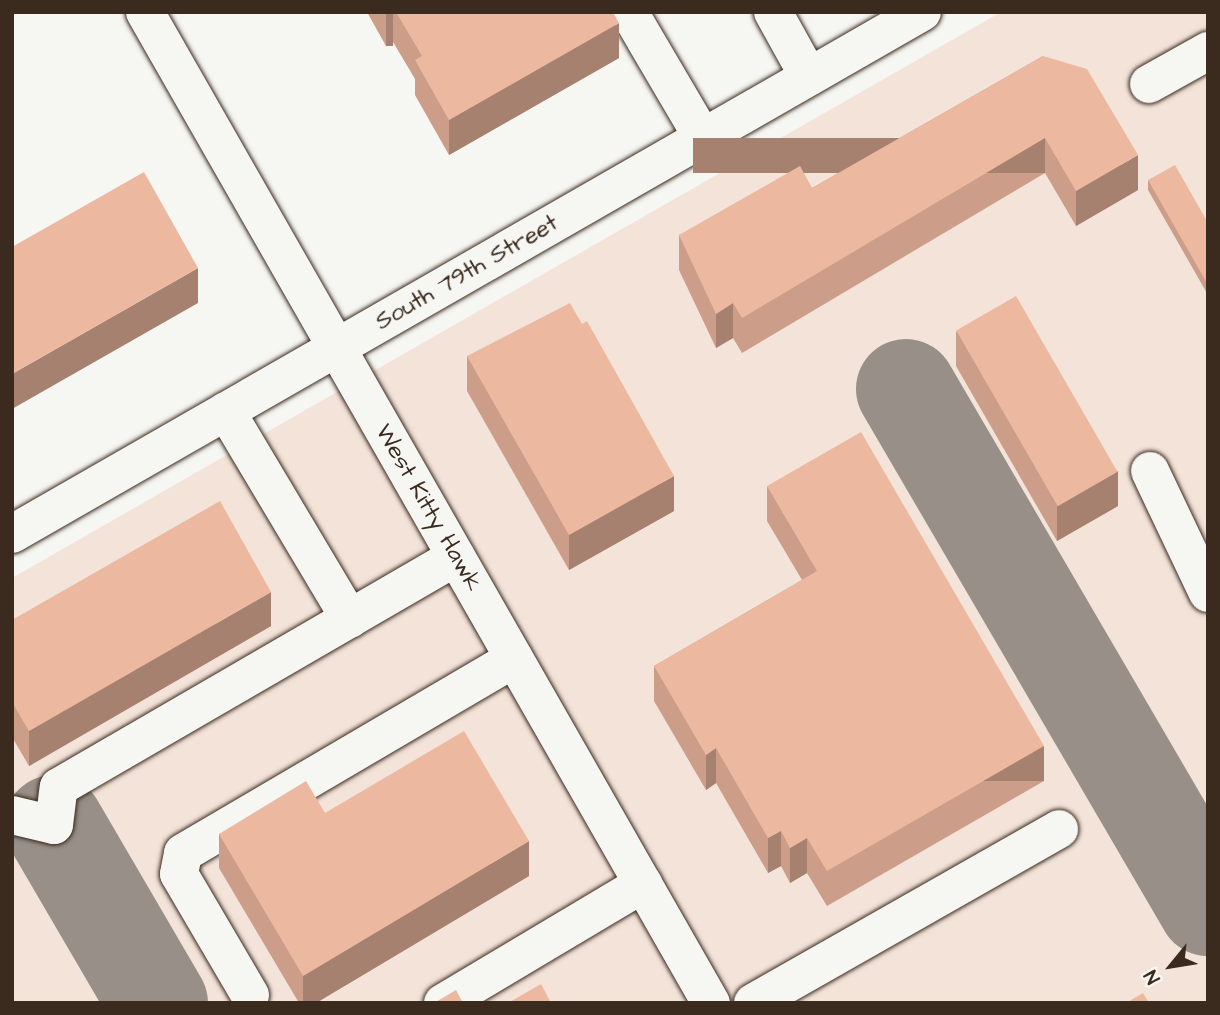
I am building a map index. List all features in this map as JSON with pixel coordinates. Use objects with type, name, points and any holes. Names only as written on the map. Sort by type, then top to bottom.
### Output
[{"type":"street","name":"West Kitty Hawk","points":[[145,12],[710,1003]]},
{"type":"street","points":[[629,12],[703,138]]},
{"type":"street","points":[[773,12],[809,77]]},
{"type":"street","name":"South 79th Street","points":[[12,534],[922,12]]},
{"type":"street","points":[[1149,85],[1208,51]]},
{"type":"street","points":[[226,411],[350,619]]},
{"type":"street","points":[[1150,471],[1208,593]]},
{"type":"street","points":[[12,815],[54,825],[59,787],[456,557]]},
{"type":"street","points":[[250,995],[179,874],[183,853],[514,659]]},
{"type":"street","points":[[753,1003],[1059,829]]},
{"type":"street","points":[[443,1003],[643,884]]},
{"type":"shaded area","points":[[1001,12],[1208,12],[1208,1003],[12,1003],[12,578]]},
{"type":"building","points":[[396,12],[613,12],[619,23],[449,120],[415,60],[422,56]]},
{"type":"building","points":[[1043,56],[1087,69],[1138,155],[1076,191],[1045,138],[742,318],[733,303],[716,314],[679,235],[800,166],[812,188]]},
{"type":"building","points":[[1175,165],[1208,223],[1208,285],[1148,180]]},
{"type":"building","points":[[144,172],[198,268],[12,374],[12,247]]},
{"type":"building","points":[[1016,296],[1118,472],[1058,506],[956,331]]},
{"type":"building","points":[[570,303],[582,324],[587,321],[674,476],[569,535],[467,356]]},
{"type":"building","points":[[861,432],[1044,746],[827,871],[807,838],[790,848],[781,831],[768,838],[716,748],[706,755],[654,666],[817,571],[767,486]]},
{"type":"building","points":[[220,501],[271,592],[29,731],[12,702],[12,620]]},
{"type":"building","points":[[464,731],[529,841],[303,976],[219,834],[306,781],[325,813]]},
{"type":"building","points":[[541,984],[551,1003],[508,1003]]},
{"type":"building","points":[[456,990],[463,1003],[434,1003]]},
{"type":"building","points":[[1143,993],[1149,1003],[1126,1003]]},
{"type":"taxiway","points":[[906,389],[1208,906]]},
{"type":"taxiway","points":[[54,825],[158,1003]]}]
